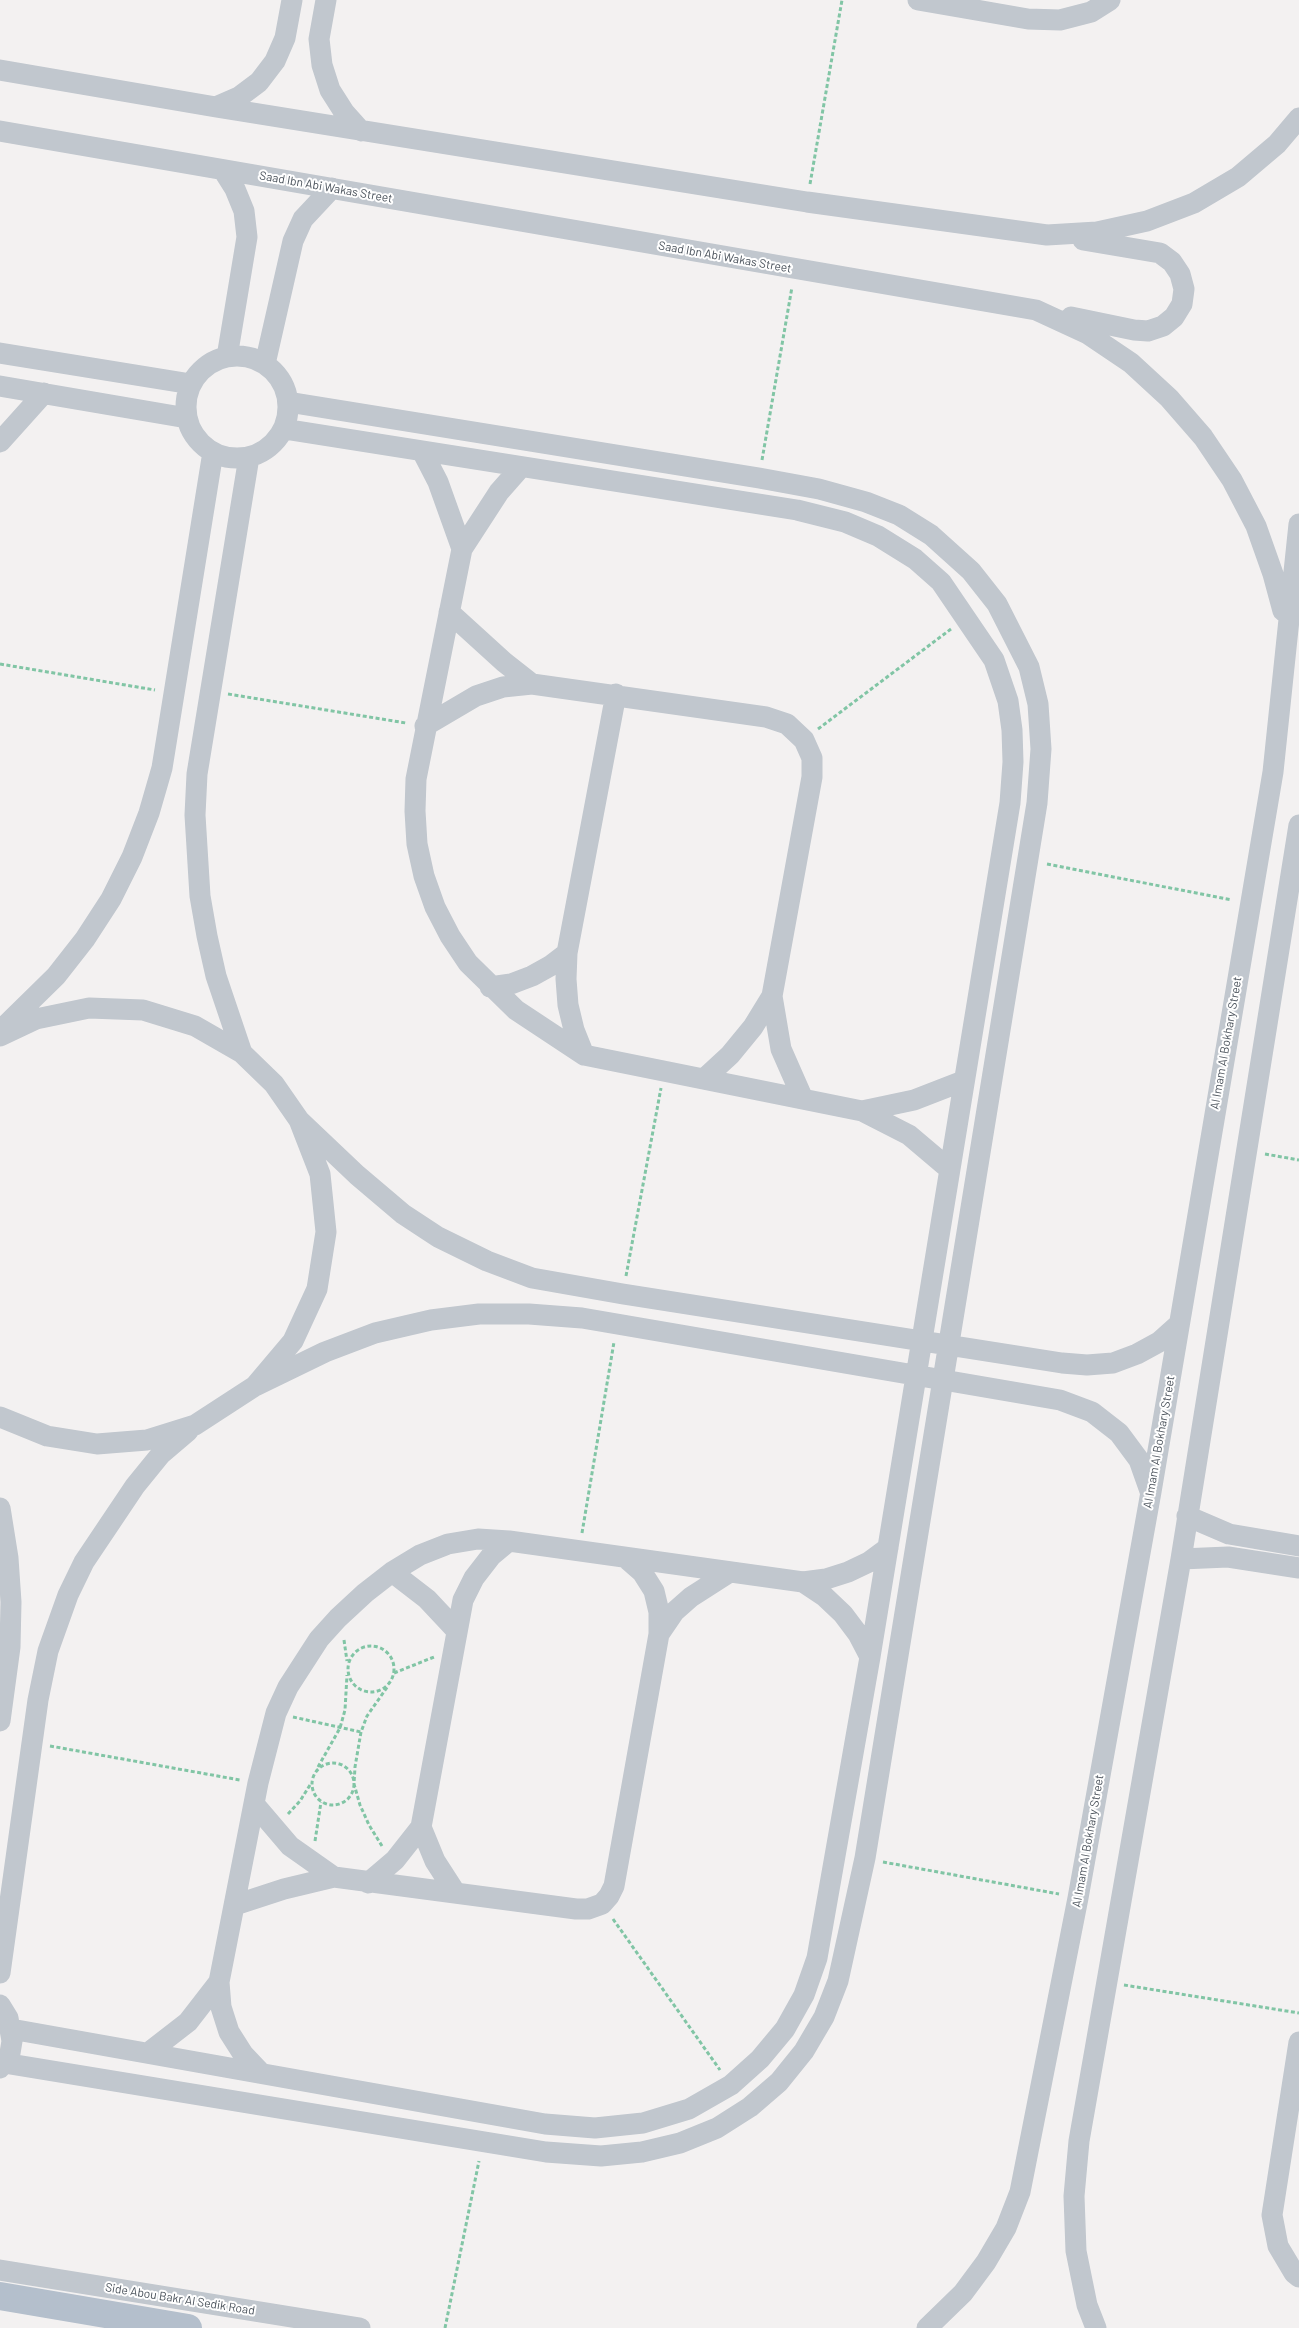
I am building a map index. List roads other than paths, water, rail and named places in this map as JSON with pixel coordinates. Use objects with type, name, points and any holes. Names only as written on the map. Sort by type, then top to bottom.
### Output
[{"type":"main road","points":[[0,2296],[188,2328]]},
{"type":"street","points":[[216,107],[239,97],[259,82],[275,61],[285,38],[292,0]]},
{"type":"street","points":[[326,0],[318,40],[322,65],[330,90],[344,112],[361,131]]},
{"type":"street","points":[[918,0],[1028,19],[1060,20],[1091,12],[1110,0]]},
{"type":"street","points":[[0,70],[361,131],[807,202],[1047,235],[1160,253],[1172,262],[1180,274],[1184,289],[1182,304],[1174,317],[1163,326],[1148,331],[1134,330],[1036,310]]},
{"type":"street","points":[[1047,235],[1098,232],[1147,221],[1194,202],[1238,176],[1277,144],[1299,118]]},
{"type":"street","name":"Saad Ibn Abi Wakas Street","points":[[0,131],[1036,310],[1088,334],[1131,364],[1169,398],[1203,437],[1232,480],[1256,526],[1293,626]]},
{"type":"street","points":[[223,170],[235,189],[244,211],[247,237],[227,357]]},
{"type":"street","points":[[265,364],[293,241],[303,219],[332,188]]},
{"type":"street","points":[[0,353],[191,384]]},
{"type":"street","points":[[227,357],[254,359],[265,364],[277,374],[285,388],[288,402],[284,429],[269,446],[249,457],[230,458],[212,452],[201,443],[192,431],[187,418],[186,400],[191,384],[206,367],[227,357]]},
{"type":"street","points":[[0,386],[187,418]]},
{"type":"street","points":[[0,442],[44,393]]},
{"type":"street","points":[[0,2005],[8,2018],[11,2029],[11,2047],[2,2066],[546,2152],[601,2156],[642,2152],[680,2143],[708,2132],[750,2107],[779,2082],[804,2051],[824,2017],[838,1981],[865,1858],[1029,860],[1041,749],[1038,704],[1029,667],[997,604],[971,571],[931,535],[899,515],[866,502],[819,489],[759,478],[288,402]]},
{"type":"street","points":[[11,2029],[545,2124],[595,2128],[652,2120],[689,2109],[731,2085],[760,2059],[785,2029],[804,1995],[817,1958],[870,1657],[948,1168],[1010,803],[1013,762],[1008,701],[994,660],[967,616],[941,582],[915,559],[878,536],[845,522],[797,510],[284,429]]},
{"type":"street","points":[[422,451],[438,482],[462,549]]},
{"type":"street","points":[[0,1031],[56,976],[85,939],[124,874],[150,813],[162,768],[212,452]]},
{"type":"street","points":[[242,1053],[225,1007],[206,936],[196,855],[197,774],[249,457]]},
{"type":"street","points":[[521,467],[499,492],[462,549],[425,726],[416,779],[414,812],[417,844],[424,876],[435,907],[450,936],[468,963],[490,987],[516,1010],[584,1055],[862,1111],[909,1135],[948,1168]]},
{"type":"street","name":"Al Imam Al Bokhary Street","points":[[927,2328],[963,2293],[986,2262],[1006,2228],[1020,2192],[1078,1898],[1151,1492],[1273,772],[1282,691],[1293,626],[1299,524]]},
{"type":"street","points":[[449,612],[504,662],[532,684]]},
{"type":"street","points":[[425,726],[476,696],[503,687],[532,684],[616,694],[766,717],[787,724],[804,740],[812,758],[812,777],[772,996],[781,1049],[803,1099]]},
{"type":"street","points":[[584,1055],[574,1030],[568,1005],[567,953],[616,694]]},
{"type":"street","points":[[1096,2328],[1088,2305],[1076,2251],[1074,2196],[1078,2141],[1181,1559],[1299,825]]},
{"type":"street","points":[[490,987],[511,984],[532,976],[550,966],[567,953]]},
{"type":"street","points":[[704,1079],[730,1055],[753,1026],[772,996]]},
{"type":"street","points":[[0,1036],[36,1019],[89,1008],[143,1010],[195,1026],[242,1053],[274,1084],[299,1120],[357,1175],[396,1208],[438,1237],[487,1261],[532,1278],[921,1341],[1087,1365],[1113,1363],[1137,1354],[1159,1342],[1178,1325]]},
{"type":"street","points":[[862,1111],[914,1100],[963,1081]]},
{"type":"street","points":[[255,1386],[293,1341],[317,1289],[325,1241],[326,1232],[320,1174],[299,1120]]},
{"type":"street","points":[[0,1973],[32,1742],[48,1651],[68,1595],[84,1562],[106,1525],[161,1454],[196,1425],[255,1386],[325,1352],[375,1333],[431,1320],[479,1314],[529,1314],[582,1318],[1060,1400],[1092,1412],[1118,1433],[1138,1460],[1151,1492]]},
{"type":"street","points":[[0,1416],[47,1436],[97,1444],[147,1440],[196,1425]]},
{"type":"street","points":[[0,1508],[8,1558],[11,1602],[10,1647],[0,1721]]},
{"type":"street","points":[[1187,1516],[1229,1534],[1299,1546]]},
{"type":"street","points":[[261,2073],[243,2054],[229,2032],[221,2008],[219,1982],[258,1783],[276,1712],[297,1670],[319,1639],[338,1618],[392,1572],[420,1555],[448,1544],[478,1539],[509,1541],[803,1582],[826,1579],[848,1572],[869,1562],[888,1548]]},
{"type":"street","points":[[368,1883],[395,1860],[421,1827],[463,1600],[474,1578],[491,1556],[509,1541]]},
{"type":"street","points":[[1181,1559],[1228,1557],[1299,1568]]},
{"type":"street","points":[[255,1805],[290,1846],[311,1863],[334,1877],[576,1909],[588,1909],[602,1904],[614,1886],[659,1634],[659,1612],[654,1591],[642,1572],[626,1558]]},
{"type":"street","points":[[392,1572],[427,1599],[457,1631]]},
{"type":"street","points":[[659,1634],[674,1612],[710,1583],[730,1572]]},
{"type":"street","points":[[803,1582],[824,1596],[843,1614],[858,1634],[870,1657]]},
{"type":"street","points":[[421,1827],[435,1861],[455,1892]]},
{"type":"street","points":[[235,1905],[284,1889],[334,1877]]},
{"type":"street","points":[[148,2053],[188,2022],[219,1982]]},
{"type":"street","points":[[1299,2042],[1294,2106],[1272,2215],[1278,2246],[1294,2273],[1299,2277]]},
{"type":"street","name":"Side Abou Bakr Al Sedik Road","points":[[0,2270],[360,2328]]}]
